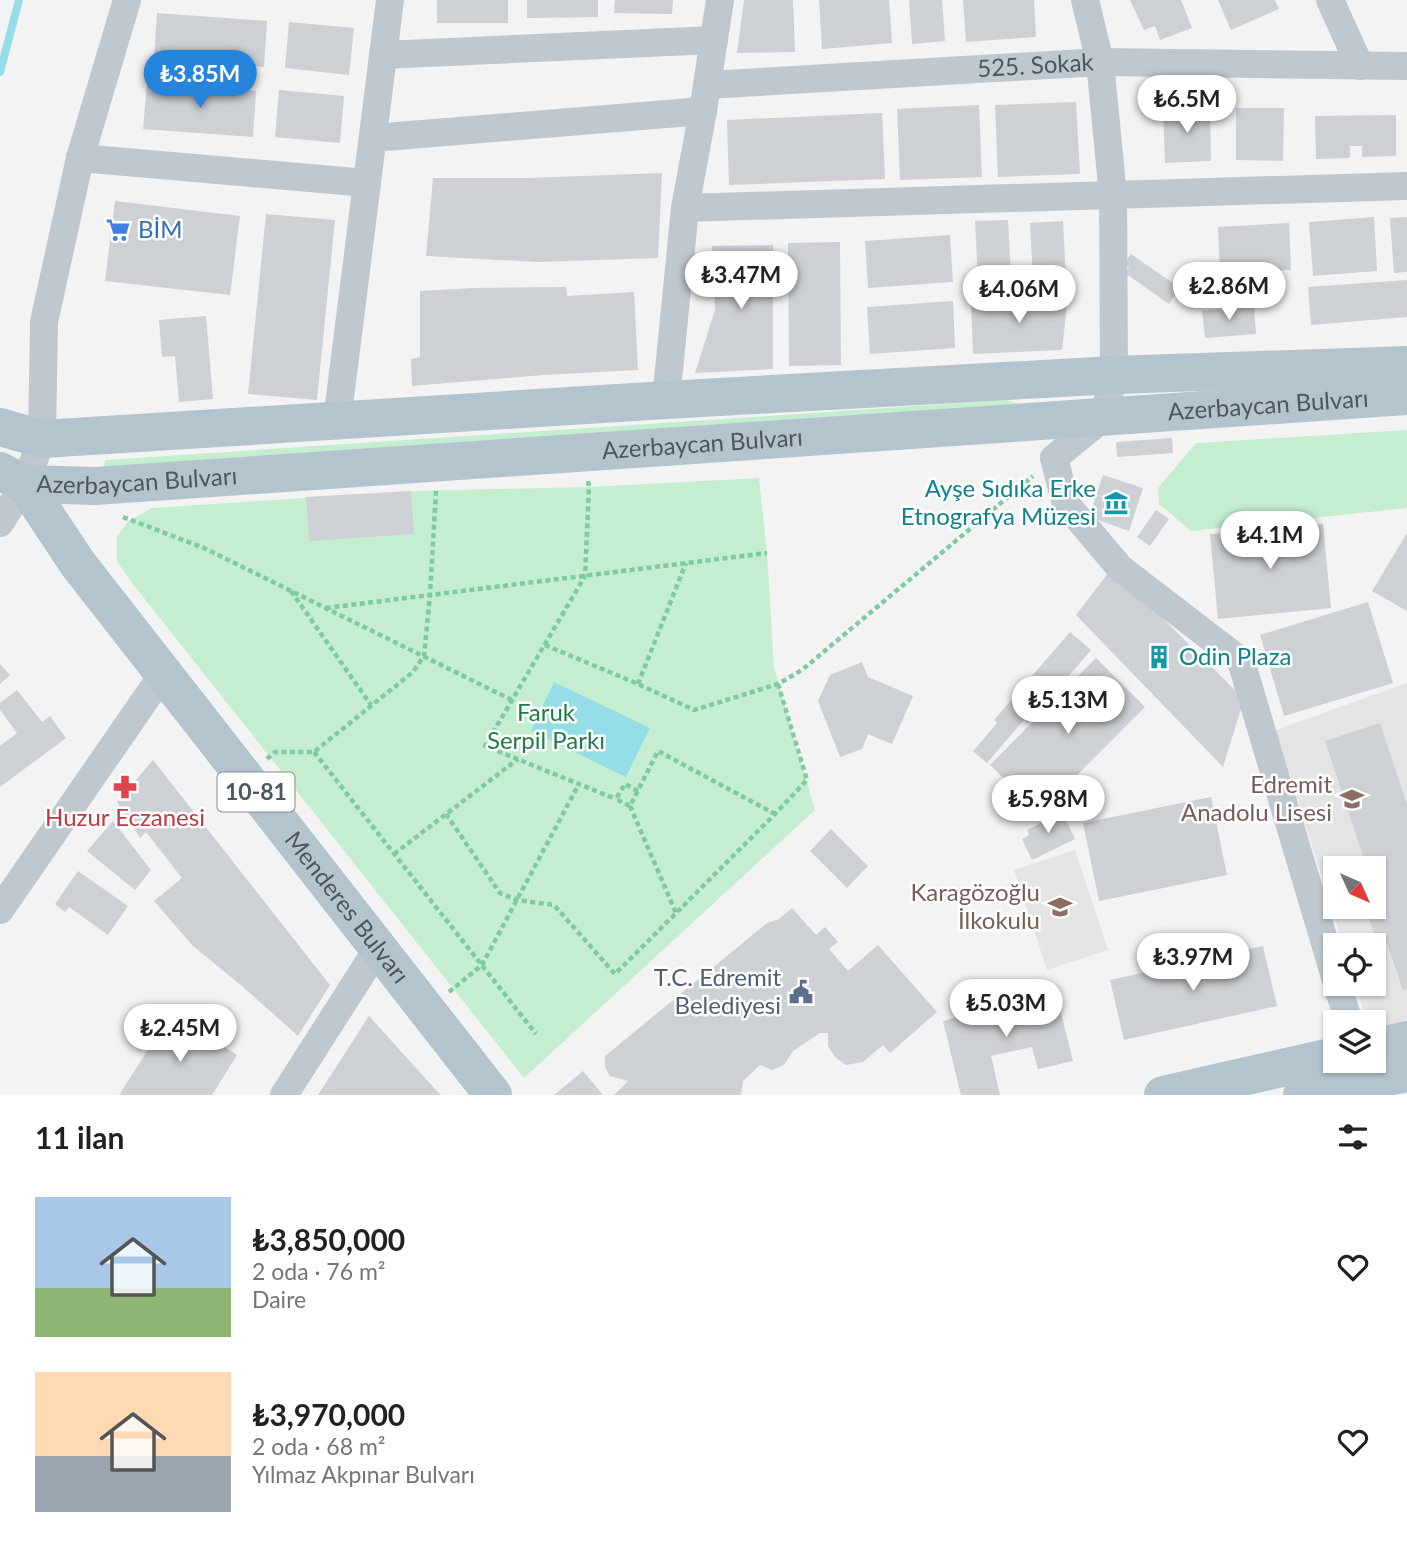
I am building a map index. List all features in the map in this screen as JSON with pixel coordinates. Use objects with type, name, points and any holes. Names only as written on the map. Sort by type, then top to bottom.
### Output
[{"type":"main road","name":"Azerbaycan Bulvarı","points":[[0,427],[42,439],[1114,375],[1407,365]]},
{"type":"main road","name":"Azerbaycan Bulvarı","points":[[12,478],[95,486],[1407,396]]},
{"type":"main road","name":"Menderes Bulvarı","points":[[12,478],[493,1095]]},
{"type":"main road","points":[[1386,1045],[1407,1040]]},
{"type":"main road","points":[[1163,1095],[1407,1073]]},
{"type":"main road","points":[[1302,1095],[1357,1078]]},
{"type":"street","points":[[0,523],[12,478],[42,439],[44,322],[80,158],[127,0]]},
{"type":"street","points":[[337,421],[390,0]]},
{"type":"street","points":[[666,400],[685,208],[720,0]]},
{"type":"street","points":[[1085,0],[1100,62],[1113,195],[1114,375],[1103,418],[1054,458],[1066,504],[1120,568],[1241,661],[1323,937]]},
{"type":"street","points":[[1330,0],[1360,66]]},
{"type":"street","points":[[383,55],[714,40]]},
{"type":"street","name":"525. Sokak","points":[[373,138],[705,98],[1100,62],[1407,66]]},
{"type":"street","points":[[80,158],[367,183]]},
{"type":"street","points":[[685,208],[1407,187]]},
{"type":"street","points":[[0,910],[163,674]]},
{"type":"street","points":[[284,1095],[378,948]]},
{"type":"path","points":[[582,453],[589,487],[585,576],[485,746],[630,806],[676,914]]},
{"type":"path","points":[[545,645],[694,710],[778,684],[802,670],[1054,458]]},
{"type":"path","points":[[245,778],[275,751],[314,752],[413,672],[424,656],[436,490],[435,463]]},
{"type":"path","points":[[95,486],[101,508],[204,548],[512,700]]},
{"type":"path","points":[[327,608],[767,553]]},
{"type":"path","points":[[638,684],[686,563]]},
{"type":"path","points":[[291,591],[371,705]]},
{"type":"path","points":[[446,814],[500,893],[517,900],[554,905],[615,974],[807,780],[778,684]]},
{"type":"path","points":[[630,806],[658,751],[775,814]]},
{"type":"path","points":[[314,752],[536,1034]]},
{"type":"path","points":[[394,854],[519,760]]},
{"type":"path","points":[[427,1010],[482,965],[579,784]]},
{"type":"path","points":[[616,799],[625,784],[638,791]]},
{"type":"shaded area","name":"Edremit Anadolu Lisesi","points":[[1407,683],[1407,1021],[1386,1027],[1386,1010],[1363,1010],[1359,996],[1386,996],[1386,933],[1339,933],[1335,919],[1386,919],[1386,856],[1323,856],[1323,881],[1276,730]]},
{"type":"shaded area","name":"Karagözoğlu İlkokulu","points":[[1075,850],[1108,950],[1047,970],[1014,870]]},
{"type":"green space","points":[[1007,400],[1022,405],[104,467],[105,460]]},
{"type":"green space","points":[[1407,430],[1407,508],[1191,531],[1159,504],[1158,488],[1196,443]]},
{"type":"green space","name":"Faruk Serpil Parkı","points":[[759,478],[774,667],[815,810],[524,1078],[117,561],[117,537],[128,521],[152,508],[411,491],[589,487]]},
{"type":"water","points":[[554,682],[650,728],[626,777],[531,731]]},
{"type":"building","points":[[437,0],[508,0],[508,23],[437,23]]},
{"type":"building","points":[[527,0],[598,0],[598,17],[527,18]]},
{"type":"building","points":[[615,0],[673,0],[672,14],[614,13]]},
{"type":"building","points":[[744,0],[793,0],[795,52],[737,53]]},
{"type":"building","points":[[819,0],[889,0],[892,43],[822,49]]},
{"type":"building","points":[[909,0],[942,0],[945,41],[912,44]]},
{"type":"building","points":[[963,0],[1034,0],[1036,37],[966,42]]},
{"type":"building","points":[[1130,0],[1181,0],[1192,28],[1160,40],[1155,26],[1144,30]]},
{"type":"building","points":[[1218,0],[1275,0],[1279,9],[1231,30]]},
{"type":"building","points":[[157,13],[267,21],[264,67],[154,58]]},
{"type":"building","points":[[289,22],[354,28],[349,75],[285,68]]},
{"type":"building","points":[[147,83],[256,91],[253,137],[143,129]]},
{"type":"building","points":[[279,90],[344,96],[340,143],[275,137]]},
{"type":"building","points":[[1076,102],[1080,174],[998,177],[995,105]]},
{"type":"building","points":[[979,105],[982,177],[900,180],[897,109]]},
{"type":"building","points":[[1210,107],[1211,161],[1165,163],[1163,108]]},
{"type":"building","points":[[1236,108],[1284,108],[1283,161],[1236,160]]},
{"type":"building","points":[[882,113],[885,179],[729,185],[727,120]]},
{"type":"building","points":[[1396,115],[1396,156],[1362,157],[1362,146],[1350,146],[1350,158],[1316,159],[1315,116]]},
{"type":"building","points":[[662,173],[658,258],[539,262],[426,256],[433,178]]},
{"type":"building","points":[[115,201],[240,216],[230,295],[105,281]]},
{"type":"building","points":[[266,214],[335,220],[317,400],[248,394]]},
{"type":"building","points":[[1374,217],[1377,271],[1313,276],[1309,222]]},
{"type":"building","points":[[1407,217],[1407,272],[1394,273],[1390,218]]},
{"type":"building","points":[[1008,220],[1011,277],[978,278],[975,221]]},
{"type":"building","points":[[1063,221],[1066,278],[1033,280],[1030,223]]},
{"type":"building","points":[[1289,223],[1291,270],[1220,273],[1218,227]]},
{"type":"building","points":[[950,235],[953,282],[868,288],[865,241]]},
{"type":"building","points":[[840,242],[841,365],[789,366],[788,243]]},
{"type":"building","points":[[773,245],[773,369],[695,373],[715,310],[712,246]]},
{"type":"building","points":[[1131,254],[1180,288],[1169,304],[1125,273],[1129,267],[1125,263]]},
{"type":"building","points":[[1407,280],[1407,317],[1311,325],[1308,287]]},
{"type":"building","points":[[566,287],[567,296],[634,292],[638,370],[412,386],[411,359],[420,357],[420,291]]},
{"type":"building","points":[[1068,296],[1062,350],[973,354],[971,302]]},
{"type":"building","points":[[953,301],[955,348],[870,354],[867,307]]},
{"type":"building","points":[[1254,307],[1256,334],[1205,338],[1202,311]]},
{"type":"building","points":[[206,316],[213,399],[179,402],[175,356],[162,357],[159,320]]},
{"type":"building","points":[[1172,438],[1173,453],[1117,457],[1116,442]]},
{"type":"building","name":"Ayşe Sıdıka Erke Etnografya Müzesi","points":[[1103,475],[1143,488],[1129,531],[1089,517]]},
{"type":"building","points":[[411,491],[414,534],[309,541],[306,497]]},
{"type":"building","points":[[1156,510],[1169,519],[1150,546],[1137,537]]},
{"type":"building","points":[[1323,524],[1331,608],[1218,619],[1210,534]]},
{"type":"building","points":[[1407,533],[1407,611],[1372,591]]},
{"type":"building","name":"Odin Plaza","points":[[1112,568],[1244,699],[1223,767],[1076,615]]},
{"type":"building","points":[[1368,602],[1393,683],[1284,716],[1260,635]]},
{"type":"building","points":[[1070,632],[1091,650],[1028,723],[1024,720],[987,763],[973,751],[997,723],[994,720]]},
{"type":"building","points":[[1096,658],[1145,707],[1039,813],[990,765]]},
{"type":"building","points":[[862,662],[868,677],[913,696],[892,744],[868,734],[862,749],[840,757],[818,701],[830,675]]},
{"type":"building","points":[[0,664],[10,675],[0,684]]},
{"type":"building","points":[[17,690],[42,722],[50,716],[66,738],[0,787],[0,746],[17,733],[0,710],[0,703]]},
{"type":"building","name":"Edremit Anadolu Lisesi","points":[[1380,723],[1407,804],[1407,989],[1403,990],[1386,933],[1374,933],[1369,919],[1386,919],[1386,856],[1363,856],[1325,741]]},
{"type":"building","points":[[153,760],[330,985],[298,1036],[193,946],[154,901],[182,878],[146,832],[140,838],[117,802]]},
{"type":"building","points":[[1211,797],[1227,875],[1099,901],[1083,823]]},
{"type":"building","points":[[1061,809],[1075,839],[1032,860],[1022,839],[1029,835],[1027,830],[1043,822],[1041,818]]},
{"type":"building","points":[[113,821],[151,870],[135,890],[87,851]]},
{"type":"building","points":[[831,829],[868,866],[847,888],[810,851]]},
{"type":"building","points":[[78,871],[128,906],[108,935],[69,907],[65,912],[55,904]]},
{"type":"building","name":"T.C. Edremit Belediyesi","points":[[792,908],[816,935],[825,927],[838,942],[829,949],[848,971],[878,945],[937,1012],[890,1053],[883,1045],[863,1062],[846,1065],[835,1057],[828,1046],[828,1033],[820,1033],[793,1051],[784,1065],[772,1070],[760,1065],[743,1081],[741,1095],[614,1095],[628,1081],[610,1076],[605,1067],[605,1056],[767,923],[779,919]]},
{"type":"building","points":[[1263,946],[1277,1006],[1124,1040],[1110,980]]},
{"type":"building","points":[[1055,989],[1073,1061],[1038,1069],[1032,1047],[991,1056],[1000,1095],[961,1095],[943,1021]]},
{"type":"building","points":[[171,1014],[237,1055],[212,1095],[119,1095]]},
{"type":"building","points":[[369,1016],[436,1090],[441,1095],[318,1095]]},
{"type":"building","points":[[583,1071],[603,1095],[554,1095]]},
{"type":"waterway","points":[[0,72],[19,0]]},
{"type":"place","name":"BİM","points":[[118,230]]},
{"type":"place","name":"Ayşe Sıdıka Erke Etnografya Müzesi","points":[[1116,503]]},
{"type":"place","name":"Odin Plaza","points":[[1159,657]]},
{"type":"place","name":"Huzur Eczanesi","points":[[125,787]]},
{"type":"place","name":"Edremit Anadolu Lisesi","points":[[1352,799]]},
{"type":"place","name":"Karagözoğlu İlkokulu","points":[[1060,907]]},
{"type":"place","name":"T.C. Edremit Belediyesi","points":[[801,992]]}]
